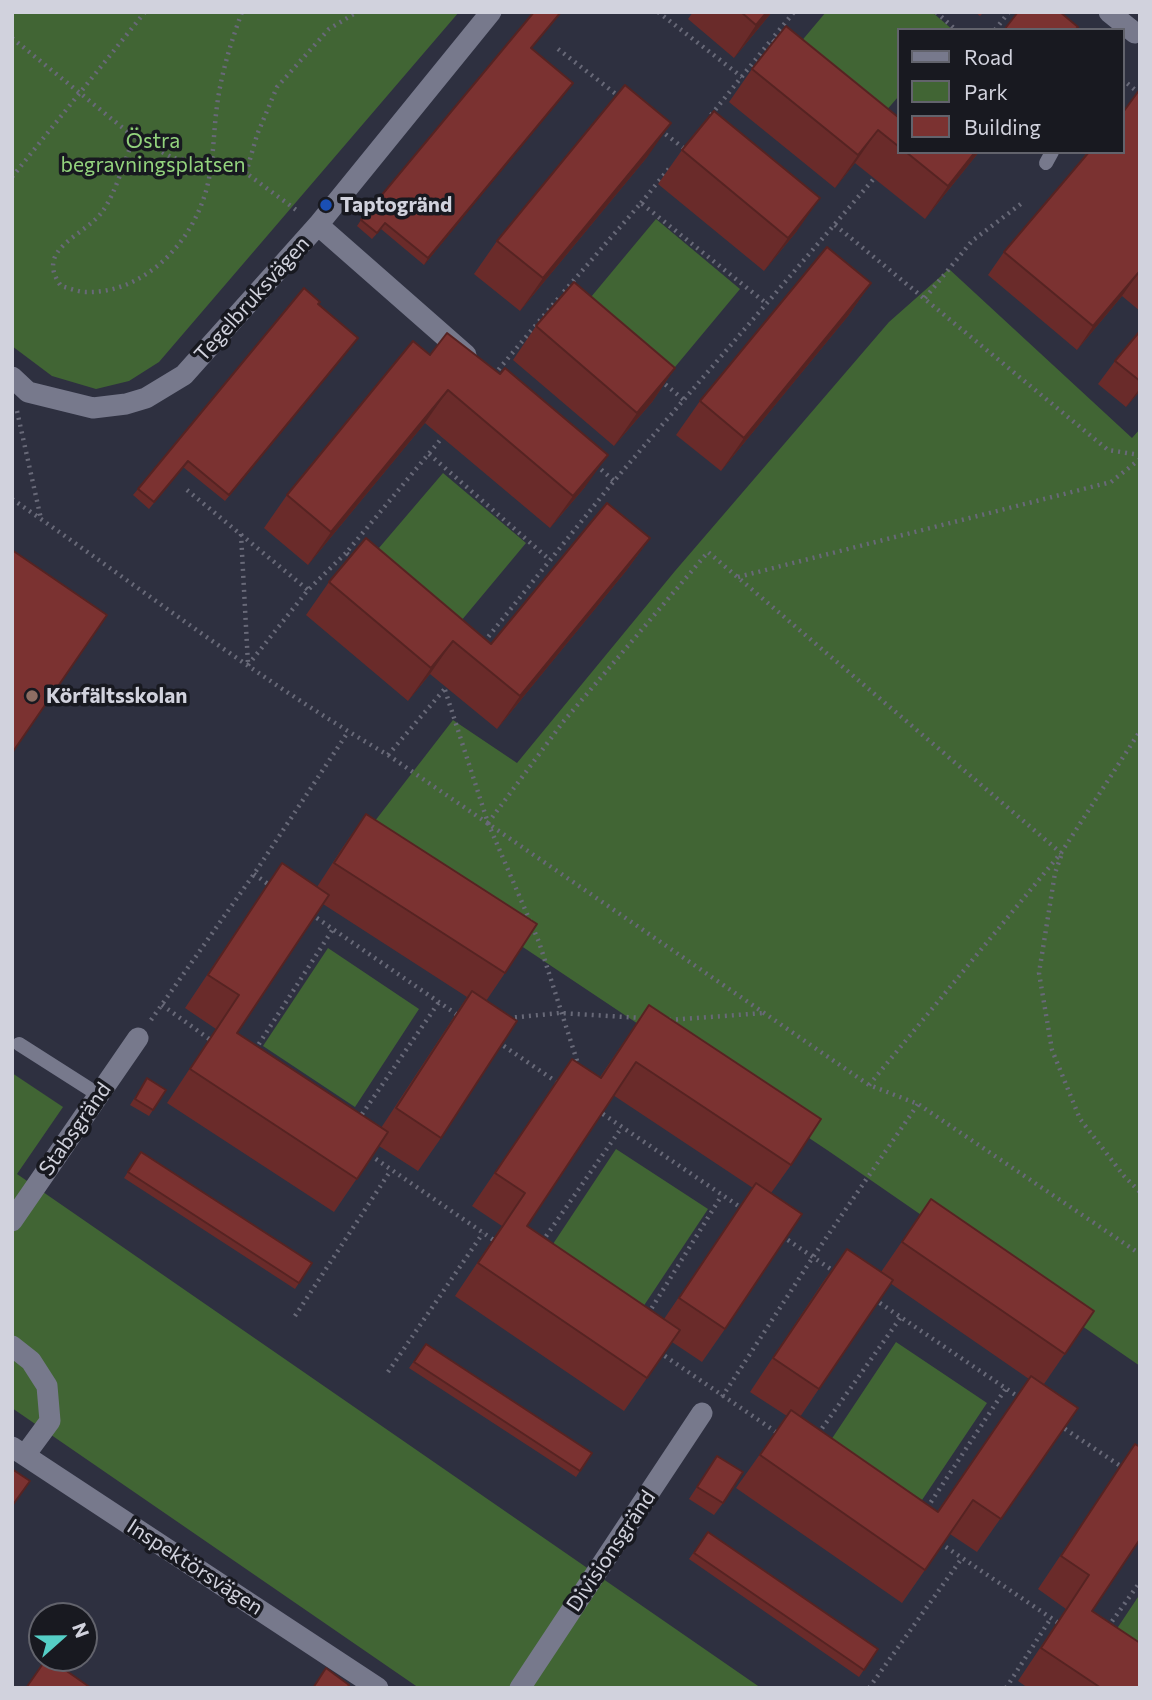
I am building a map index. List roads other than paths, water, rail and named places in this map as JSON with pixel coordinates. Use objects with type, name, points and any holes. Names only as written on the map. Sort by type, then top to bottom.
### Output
[{"type":"street","name":"Tegelbruksvägen","points":[[12,377],[28,392],[93,408],[116,406],[146,398],[184,375],[318,225],[491,12]]},
{"type":"street","points":[[318,225],[478,365]]},
{"type":"street","name":"Stabsgränd","points":[[12,1221],[138,1038]]},
{"type":"street","points":[[12,1346],[31,1362],[47,1386],[50,1422],[18,1451]]},
{"type":"street","name":"Divisionsgränd","points":[[520,1688],[702,1413]]},
{"type":"street","name":"Inspektörsvägen","points":[[18,1451],[377,1688]]},
{"type":"lane","points":[[19,1044],[99,1095]]},
{"type":"place","name":"Taptogränd","points":[[326,205]]},
{"type":"place","name":"Körfältsskolan","points":[[32,696]]},
{"type":"park label","name":"Östra begravningsplatsen","points":[[153,153]]}]
